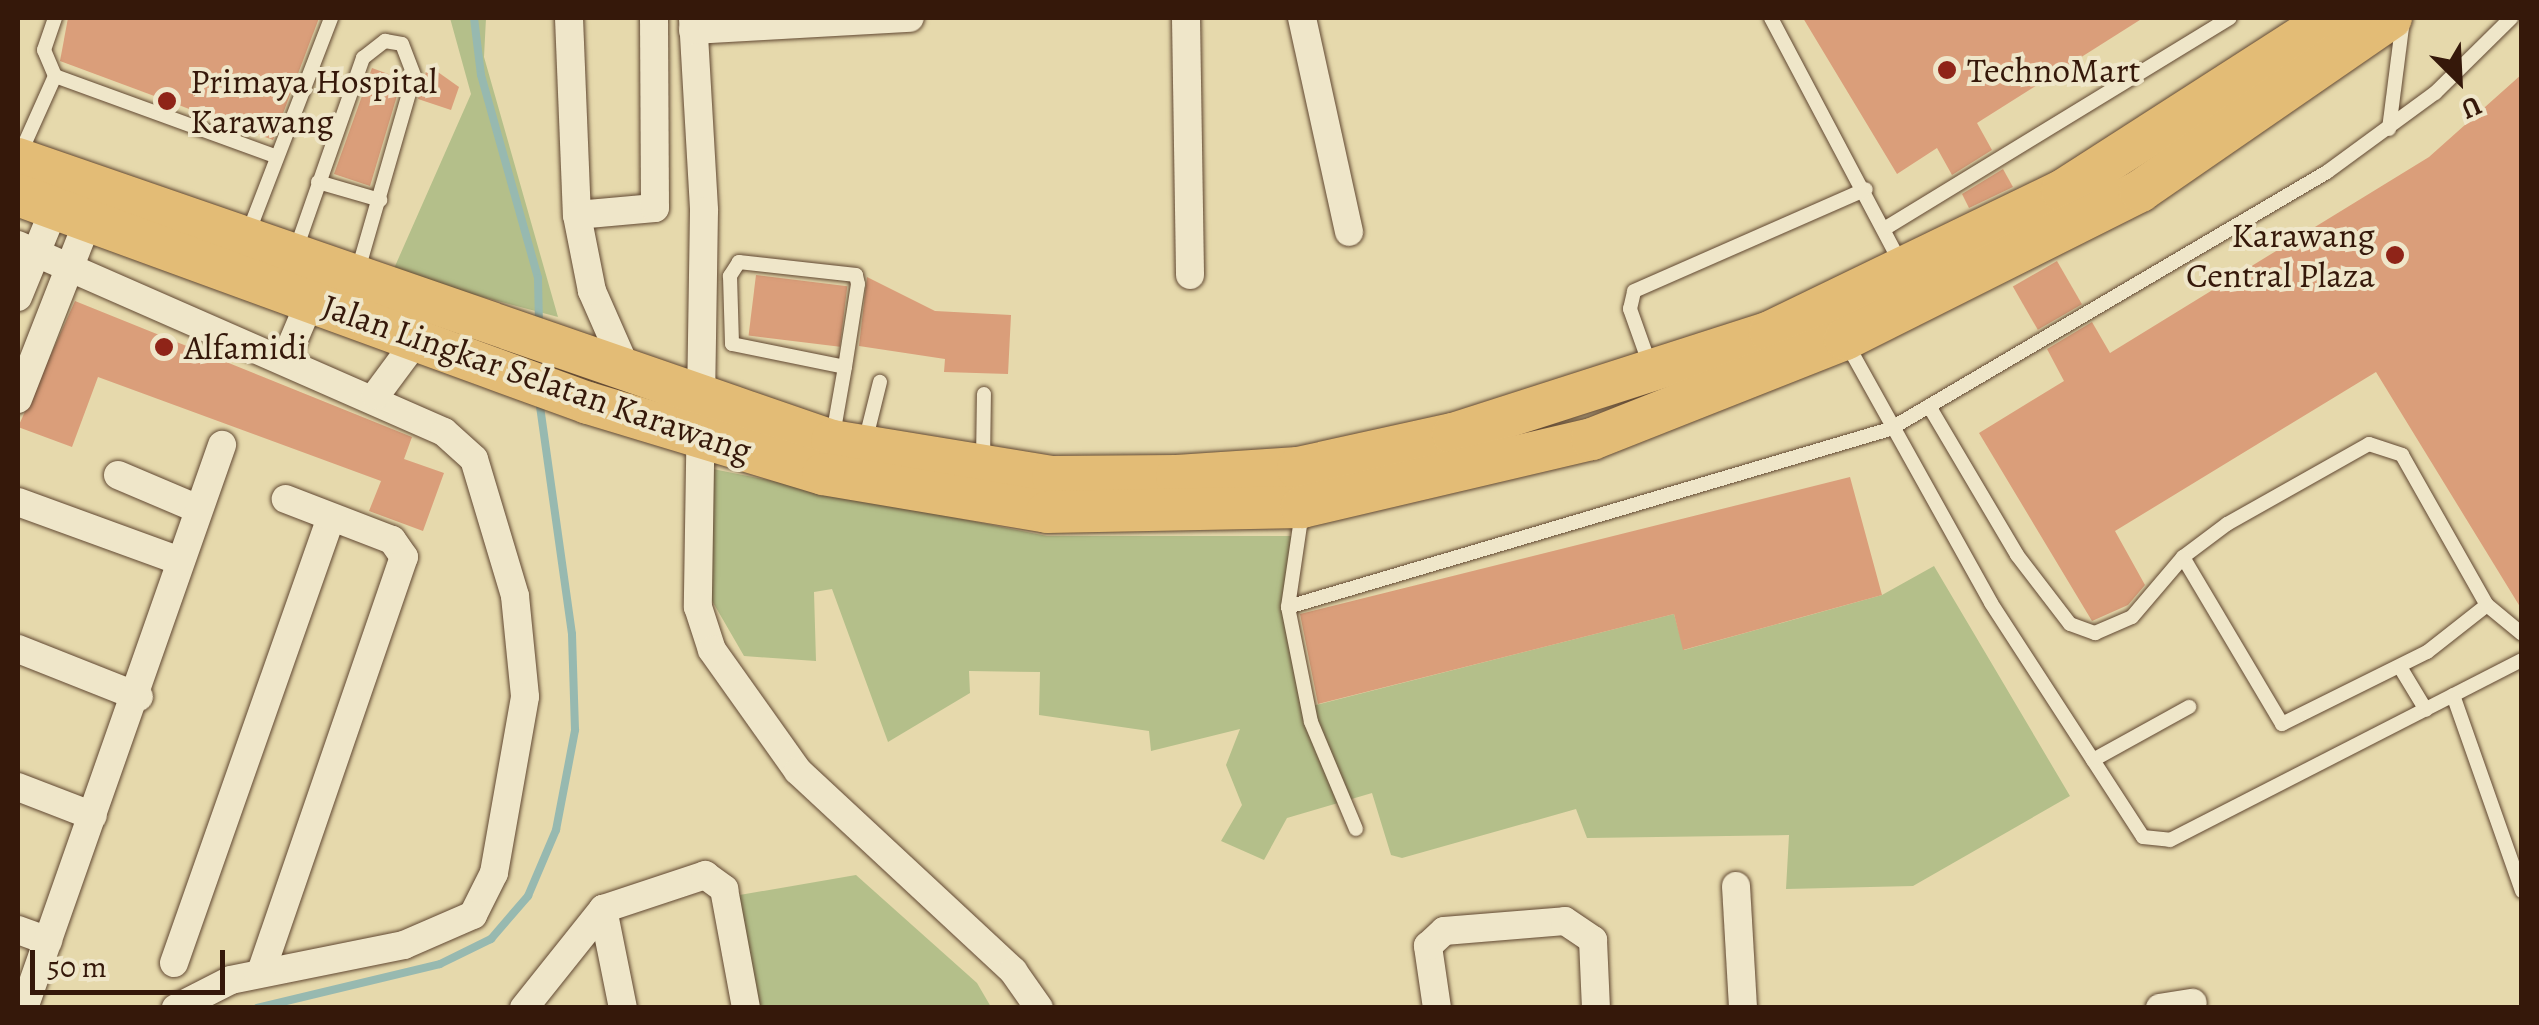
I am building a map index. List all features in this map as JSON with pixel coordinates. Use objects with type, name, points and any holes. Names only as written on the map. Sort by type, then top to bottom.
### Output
[{"type":"main road","name":"Jalan Lingkar Selatan Karawang","points":[[54,207],[419,337],[580,356],[629,374],[702,420],[823,474],[1047,512],[1302,507],[1592,439],[1844,339],[2140,191],[2391,18]]},
{"type":"main road","name":"Jalan Lingkar Selatan Karawang","points":[[18,159],[355,280],[483,343],[588,404],[983,468],[1070,477],[1298,468],[1533,414],[1654,374],[1906,272],[2144,144],[2326,19]]},
{"type":"street","points":[[569,18],[577,215],[592,291],[629,374]]},
{"type":"street","points":[[577,215],[655,208],[654,18]]},
{"type":"street","points":[[910,18],[693,24],[702,420],[698,607],[720,663],[798,771],[1013,972],[1039,1008]]},
{"type":"street","points":[[1186,18],[1190,274]]},
{"type":"street","points":[[1302,18],[1349,232]]},
{"type":"street","points":[[18,297],[27,248],[54,207]]},
{"type":"street","points":[[18,399],[71,264],[54,207]]},
{"type":"street","points":[[27,248],[376,395],[474,459],[515,596],[525,697],[502,834],[473,914],[442,934],[261,972],[176,1008]]},
{"type":"street","points":[[286,358],[311,298]]},
{"type":"street","points":[[376,395],[419,337]]},
{"type":"street","points":[[24,1008],[139,697],[180,560],[222,445]]},
{"type":"street","points":[[118,474],[198,509]]},
{"type":"street","points":[[261,972],[402,582],[404,557],[392,540],[286,500]]},
{"type":"street","points":[[18,502],[180,560]]},
{"type":"street","points":[[174,964],[330,518]]},
{"type":"street","points":[[18,650],[139,697]]},
{"type":"street","points":[[18,787],[93,816]]},
{"type":"street","points":[[524,1008],[603,909],[716,878],[746,1008]]},
{"type":"street","points":[[1736,886],[1743,1008]]},
{"type":"street","points":[[603,909],[622,1008]]},
{"type":"street","points":[[1437,1008],[1428,946],[1444,930],[1565,921],[1593,940],[1596,1008]]},
{"type":"street","points":[[18,930],[48,941]]},
{"type":"street","points":[[2160,1008],[2193,1003]]},
{"type":"lane","points":[[18,159],[54,76],[44,50],[55,18]]},
{"type":"lane","points":[[245,241],[331,18]]},
{"type":"lane","points":[[1771,18],[1866,189],[1906,272]]},
{"type":"lane","points":[[1884,229],[2230,18]]},
{"type":"lane","points":[[2389,129],[2403,18]]},
{"type":"lane","points":[[1288,606],[1890,429],[2389,129],[2511,18]]},
{"type":"lane","points":[[293,258],[363,58],[385,41],[402,44],[414,76],[355,280]]},
{"type":"lane","points":[[54,76],[277,158]]},
{"type":"lane","points":[[318,182],[380,200]]},
{"type":"lane","points":[[1654,374],[1630,309],[1634,290],[1866,189]]},
{"type":"lane","points":[[845,367],[732,344],[730,276],[739,262],[856,276],[845,367],[848,444]]},
{"type":"lane","points":[[1844,339],[1890,429],[2143,837],[2170,840],[2522,660]]},
{"type":"lane","points":[[848,444],[880,382]]},
{"type":"lane","points":[[983,468],[984,394]]},
{"type":"lane","points":[[1929,406],[2017,555],[2070,624],[2096,633],[2132,617],[2183,557],[2369,444],[2402,455],[2487,605],[2522,634]]},
{"type":"lane","points":[[1302,507],[1288,606],[1310,722],[1356,829]]},
{"type":"lane","points":[[2183,557],[2274,722],[2302,719],[2400,666],[2487,605]]},
{"type":"lane","points":[[2400,666],[2426,710]]},
{"type":"lane","points":[[2454,694],[2522,892]]},
{"type":"lane","points":[[2092,760],[2189,706]]},
{"type":"green space","points":[[450,18],[486,18],[484,57],[558,317],[392,273],[471,94]]},
{"type":"green space","points":[[713,469],[1047,536],[1299,536],[1288,607],[1308,707],[1674,614],[1684,650],[1882,595],[1934,566],[2070,796],[1913,886],[1786,889],[1789,835],[1587,838],[1576,809],[1402,858],[1391,855],[1372,793],[1287,818],[1264,860],[1221,841],[1242,805],[1226,765],[1240,729],[1151,751],[1149,731],[1039,715],[1040,672],[969,671],[970,693],[888,742],[832,589],[814,592],[816,661],[744,656],[711,599]]},
{"type":"green space","points":[[856,875],[977,983],[991,1007],[750,1007],[728,897]]},
{"type":"building","points":[[68,18],[319,18],[273,140],[60,61]]},
{"type":"building","name":"TechnoMart","points":[[1803,18],[2143,18],[1977,123],[1992,150],[1952,175],[1937,148],[1897,174]]},
{"type":"building","points":[[428,65],[459,87],[451,110],[418,99]]},
{"type":"building","points":[[372,68],[402,79],[370,186],[334,174]]},
{"type":"building","name":"Karawang Central Plaza","points":[[2522,74],[2522,610],[2376,372],[2115,531],[2145,585],[2128,605],[2092,621],[1979,433],[2064,381],[2047,349],[2092,322],[2110,353],[2429,157]]},
{"type":"building","points":[[2003,169],[2013,187],[1969,208],[1962,194]]},
{"type":"building","points":[[2057,261],[2082,304],[2038,330],[2013,286]]},
{"type":"building","points":[[756,275],[847,286],[840,347],[749,336]]},
{"type":"building","points":[[867,277],[935,311],[1011,315],[1008,374],[944,372],[945,359],[859,346]]},
{"type":"building","points":[[75,301],[412,437],[404,459],[444,473],[423,531],[369,511],[381,481],[98,377],[72,447],[18,427]]},
{"type":"building","points":[[1850,477],[1882,595],[1683,650],[1674,614],[1318,704],[1300,614]]},
{"type":"waterway","points":[[474,18],[481,75],[538,278],[539,325]]},
{"type":"waterway","points":[[257,1008],[440,964],[491,939],[528,896],[556,830],[575,730],[572,634],[539,399]]},
{"type":"place","name":"TechnoMart","points":[[1947,70]]},
{"type":"place","name":"Primaya Hospital Karawang","points":[[167,101]]},
{"type":"place","name":"Karawang Central Plaza","points":[[2395,255]]},
{"type":"place","name":"Alfamidi","points":[[164,347]]}]
